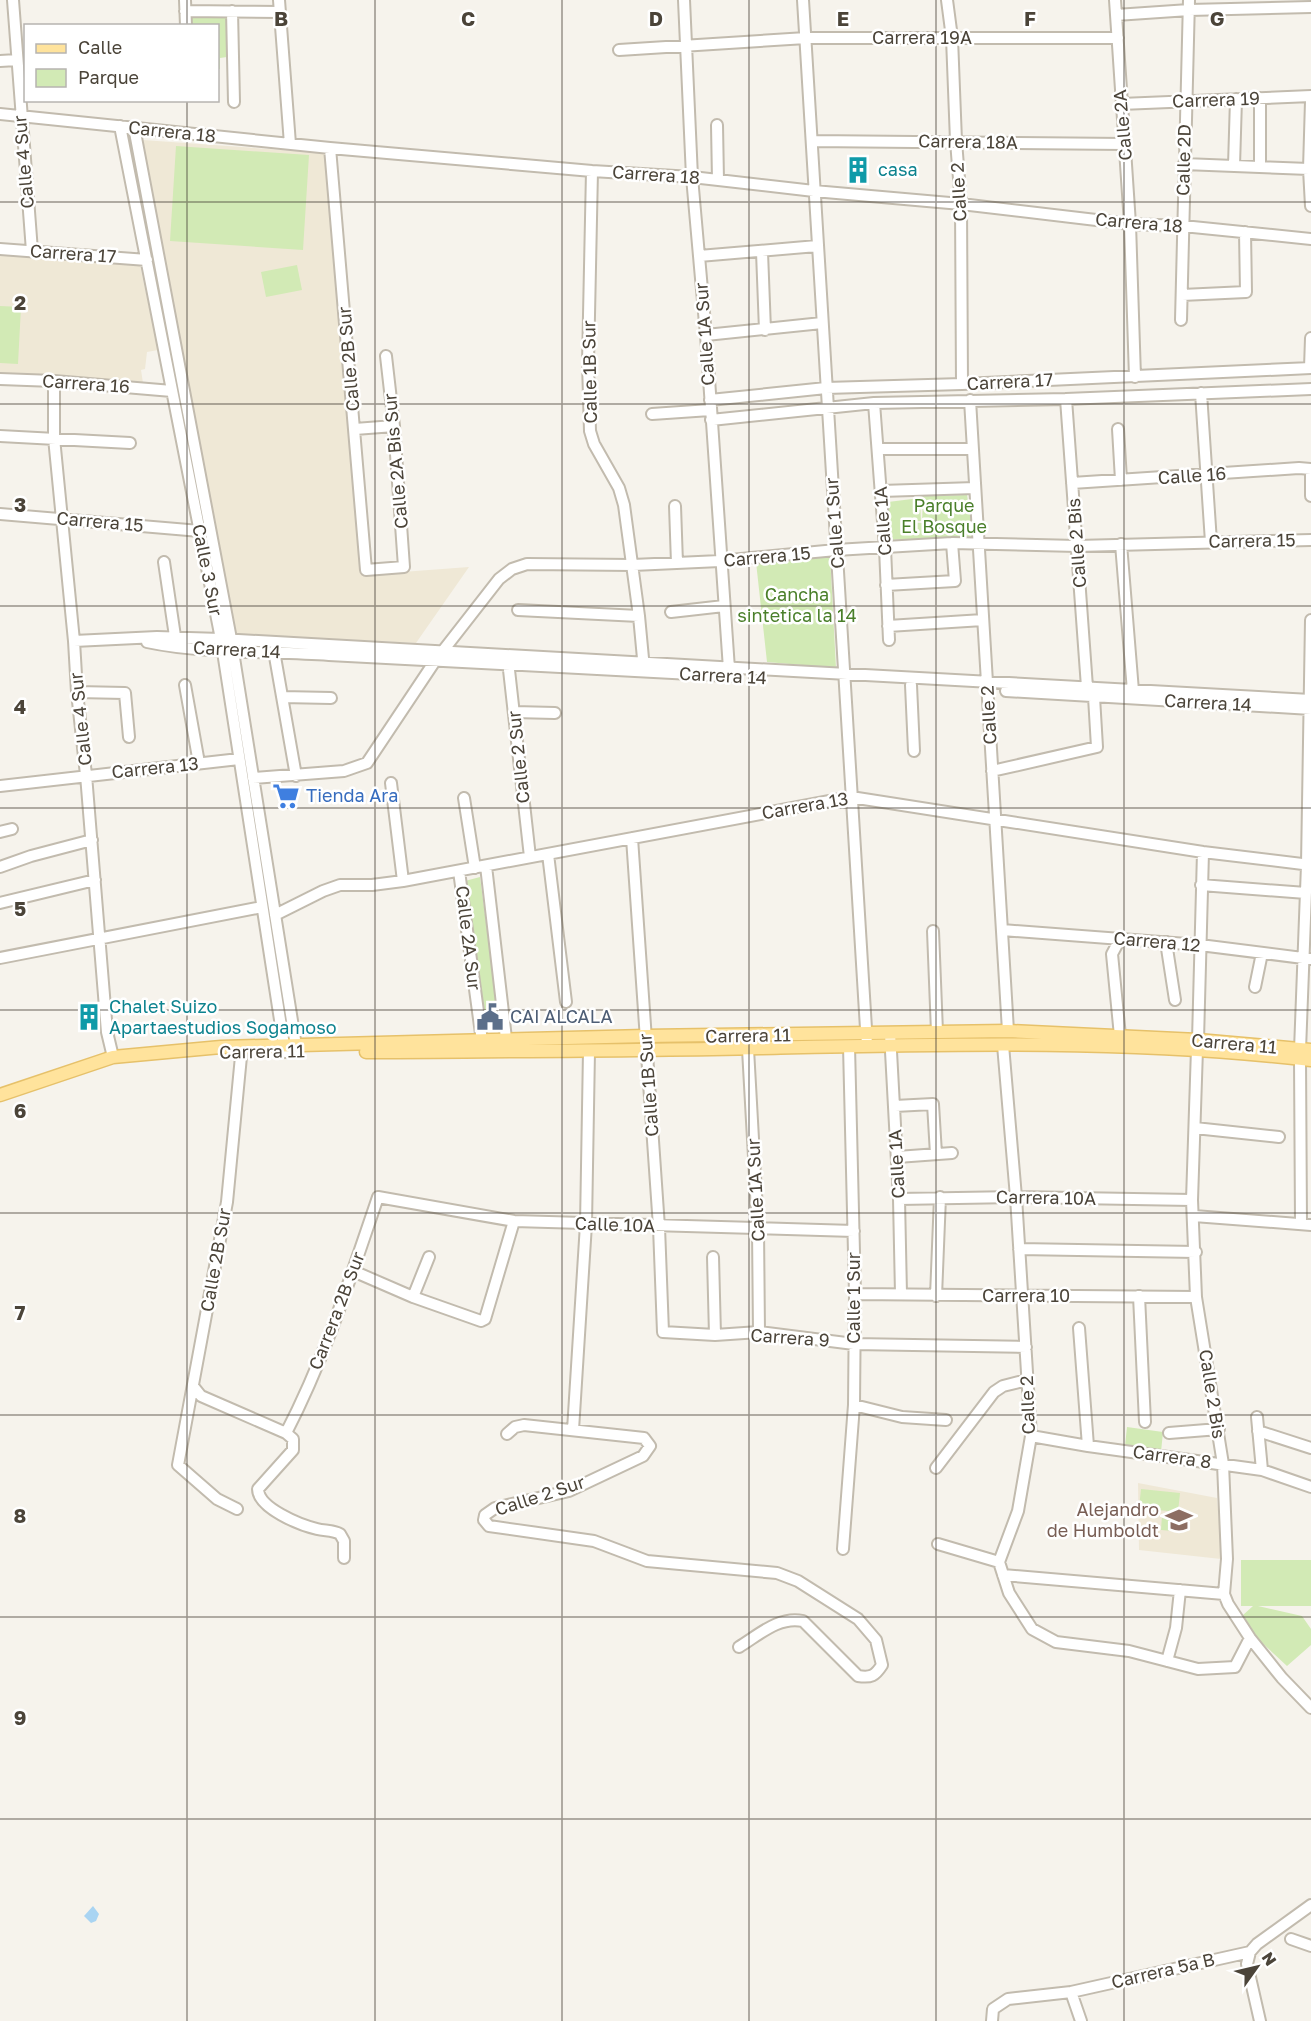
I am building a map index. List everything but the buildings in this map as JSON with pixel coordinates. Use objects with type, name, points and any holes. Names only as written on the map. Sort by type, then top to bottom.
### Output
[{"type":"main road","name":"Carrera 11","points":[[891,1040],[937,1032],[1008,1031],[1120,1036],[1306,1055]]},
{"type":"main road","name":"Carrera 11","points":[[0,1095],[113,1057],[243,1049],[507,1046],[645,1036],[891,1040],[1004,1045],[1198,1045]]},
{"type":"main road","name":"Carrera 11","points":[[291,1049],[482,1041],[507,1046],[589,1051],[849,1046],[866,1040]]},
{"type":"street","name":"Calle 4 Sur","points":[[13,0],[32,251]]},
{"type":"street","name":"Calle 1A Sur","points":[[684,0],[692,177],[706,336],[729,669]]},
{"type":"street","name":"Calle 1 Sur","points":[[803,0],[866,1040]]},
{"type":"street","name":"Calle 2","points":[[947,0],[952,38],[961,204],[962,384]]},
{"type":"street","name":"Calle 2A","points":[[1115,0],[1130,224],[1135,376]]},
{"type":"street","points":[[186,24],[185,5],[232,11],[279,6],[290,144]]},
{"type":"street","points":[[1116,15],[1189,5],[1311,7]]},
{"type":"street","name":"Calle 2D","points":[[1181,320],[1189,5]]},
{"type":"street","points":[[232,11],[234,102]]},
{"type":"street","name":"Carrera 19A","points":[[619,51],[806,38],[1118,38]]},
{"type":"street","points":[[0,61],[17,60]]},
{"type":"street","name":"Carrera 19","points":[[1121,104],[1311,96]]},
{"type":"street","points":[[1260,98],[1260,167]]},
{"type":"street","points":[[1234,166],[1236,99]]},
{"type":"street","points":[[1311,101],[1309,169],[1311,206]]},
{"type":"street","name":"Carrera 18","points":[[0,114],[330,148],[592,171],[692,177],[961,204],[1130,224],[1183,226],[1311,239]]},
{"type":"street","points":[[717,125],[718,180]]},
{"type":"street","name":"Calle 3 Sur","points":[[120,126],[147,260],[173,362],[172,392],[200,531],[227,645],[239,759],[262,907],[291,1049]]},
{"type":"street","name":"Calle 3 Sur","points":[[134,127],[173,362],[253,778],[275,915],[291,1049]]},
{"type":"street","name":"Carrera 18A","points":[[812,141],[1125,144]]},
{"type":"street","name":"Calle 2B Sur","points":[[330,148],[366,570]]},
{"type":"street","points":[[1184,164],[1309,169]]},
{"type":"street","name":"Calle 1B Sur","points":[[592,171],[588,363],[590,430],[594,444],[619,488],[624,505],[644,668]]},
{"type":"street","points":[[1182,295],[1246,292],[1245,232]]},
{"type":"street","points":[[699,256],[817,246]]},
{"type":"street","name":"Carrera 17","points":[[0,249],[147,260]]},
{"type":"street","points":[[762,252],[765,330]]},
{"type":"street","points":[[706,336],[822,323]]},
{"type":"street","points":[[1311,338],[1311,368]]},
{"type":"street","name":"Calle 2A Bis Sur","points":[[366,570],[404,567],[394,426],[386,356]]},
{"type":"street","name":"Carrera 17","points":[[710,410],[826,388],[1311,368]]},
{"type":"street","name":"Carrera 16","points":[[0,379],[54,381],[172,392]]},
{"type":"street","name":"Calle 4 Sur","points":[[54,381],[54,438],[92,840],[107,1032],[113,1057]]},
{"type":"street","name":"Carrera 17","points":[[710,410],[1311,389]]},
{"type":"street","points":[[1201,393],[1211,542]]},
{"type":"street","name":"Calle 2 Bis","points":[[1066,399],[1087,687]]},
{"type":"street","name":"Calle 2","points":[[970,400],[1008,1031]]},
{"type":"street","name":"Calle 1A","points":[[874,403],[885,548],[889,640]]},
{"type":"street","points":[[652,414],[710,410]]},
{"type":"street","points":[[355,429],[394,426]]},
{"type":"street","points":[[1118,429],[1121,480]]},
{"type":"street","points":[[0,436],[130,442]]},
{"type":"street","points":[[878,449],[973,449]]},
{"type":"street","name":"Calle 16","points":[[1072,483],[1311,469]]},
{"type":"street","points":[[1311,475],[1311,496]]},
{"type":"street","points":[[881,491],[975,488]]},
{"type":"street","points":[[675,506],[677,563]]},
{"type":"street","name":"Carrera 15","points":[[0,514],[200,531]]},
{"type":"street","name":"Carrera 15","points":[[253,778],[345,771],[368,763],[442,651],[499,579],[512,569],[527,564],[633,565],[720,561],[836,550],[952,543],[1077,546],[1311,540]]},
{"type":"street","points":[[886,585],[955,581],[952,543]]},
{"type":"street","points":[[1121,544],[1133,690]]},
{"type":"street","points":[[164,562],[176,642]]},
{"type":"street","points":[[671,612],[724,606]]},
{"type":"street","points":[[518,610],[639,616]]},
{"type":"street","points":[[888,626],[983,620]]},
{"type":"street","points":[[1194,1216],[1306,1224],[1308,958],[1306,892],[1309,865],[1311,620]]},
{"type":"street","name":"Carrera 14","points":[[74,641],[135,639],[227,645],[442,651],[508,661]]},
{"type":"street","name":"Carrera 14","points":[[227,645],[274,651],[435,661],[508,661],[987,686],[1094,697],[1310,704]]},
{"type":"street","points":[[274,651],[296,776]]},
{"type":"street","name":"Calle 2 Sur","points":[[508,661],[530,857]]},
{"type":"street","name":"Carrera 14","points":[[644,668],[729,669],[774,674]]},
{"type":"street","name":"Carrera 14","points":[[844,678],[911,685],[1087,687],[1310,704]]},
{"type":"street","points":[[185,685],[199,763]]},
{"type":"street","points":[[911,685],[914,751]]},
{"type":"street","points":[[77,692],[125,693],[129,737]]},
{"type":"street","points":[[282,697],[331,698]]},
{"type":"street","points":[[992,771],[1097,747],[1094,697]]},
{"type":"street","points":[[514,712],[555,713]]},
{"type":"street","name":"Carrera 13","points":[[0,786],[239,759]]},
{"type":"street","points":[[391,783],[403,881]]},
{"type":"street","name":"Carrera 13","points":[[275,915],[340,885],[372,885],[403,881],[851,796],[1203,852],[1309,865]]},
{"type":"street","points":[[464,798],[481,867],[507,1046]]},
{"type":"street","points":[[0,832],[12,829]]},
{"type":"street","name":"Calle 1B Sur","points":[[632,838],[659,1227],[663,1332]]},
{"type":"street","points":[[0,867],[31,856],[92,840]]},
{"type":"street","name":"Calle 2 Bis","points":[[1203,852],[1192,1200],[1196,1252],[1196,1297],[1223,1464],[1227,1559],[1224,1594]]},
{"type":"street","points":[[548,854],[566,1002]]},
{"type":"street","name":"Calle 2A Sur","points":[[459,871],[482,1041]]},
{"type":"street","points":[[0,903],[95,880]]},
{"type":"street","points":[[1201,885],[1306,892]]},
{"type":"street","points":[[0,958],[262,907]]},
{"type":"street","name":"Carrera 12","points":[[1002,930],[1200,945],[1308,958]]},
{"type":"street","points":[[933,931],[937,1032]]},
{"type":"street","points":[[1120,939],[1112,954],[1120,1036]]},
{"type":"street","points":[[1166,942],[1175,1000]]},
{"type":"street","points":[[1256,987],[1262,953]]},
{"type":"street","name":"Calle 1A","points":[[891,1040],[901,1294]]},
{"type":"street","name":"Calle 2","points":[[999,1562],[1018,1511],[1031,1436],[1004,1045]]},
{"type":"street","name":"Calle 1 Sur","points":[[843,1549],[854,1405],[855,1294],[849,1046]]},
{"type":"street","name":"Calle 1A Sur","points":[[748,1048],[758,1229],[759,1332]]},
{"type":"street","name":"Calle 2B Sur","points":[[237,1509],[217,1499],[178,1465],[227,1202],[243,1049]]},
{"type":"street","points":[[507,1434],[515,1427],[524,1425],[573,1430],[586,1224],[589,1051]]},
{"type":"street","points":[[895,1106],[933,1104],[936,1154]]},
{"type":"street","points":[[1195,1128],[1279,1137]]},
{"type":"street","points":[[897,1157],[952,1153]]},
{"type":"street","name":"Calle 10A","points":[[378,1197],[514,1221],[854,1231]]},
{"type":"street","name":"Carrera 2B Sur","points":[[288,1428],[317,1366],[378,1197]]},
{"type":"street","points":[[936,1296],[940,1197]]},
{"type":"street","name":"Carrera 10A","points":[[899,1199],[1016,1197],[1192,1200]]},
{"type":"street","points":[[353,1271],[413,1297],[480,1321],[485,1319],[514,1221]]},
{"type":"street","points":[[1019,1249],[1196,1252]]},
{"type":"street","points":[[413,1297],[429,1257]]},
{"type":"street","points":[[713,1257],[715,1335]]},
{"type":"street","name":"Carrera 10","points":[[855,1294],[1196,1297]]},
{"type":"street","points":[[1138,1296],[1145,1422]]},
{"type":"street","points":[[1079,1328],[1088,1446]]},
{"type":"street","name":"Carrera 9","points":[[663,1332],[715,1335],[759,1332],[854,1344],[1026,1347]]},
{"type":"street","points":[[936,1468],[994,1392],[1003,1386],[1027,1380]]},
{"type":"street","points":[[193,1386],[201,1396],[288,1428],[293,1439],[293,1450],[258,1489],[258,1494],[264,1504],[298,1523],[340,1533],[344,1541],[344,1558]]},
{"type":"street","points":[[854,1405],[902,1417],[946,1420]]},
{"type":"street","points":[[1257,1417],[1262,1470]]},
{"type":"street","points":[[1169,1433],[1219,1429]]},
{"type":"street","name":"Calle 2 Sur","points":[[573,1430],[582,1433],[644,1438],[650,1446],[643,1456],[569,1491],[495,1508],[485,1515],[484,1520],[489,1527],[594,1541],[647,1561],[777,1573],[798,1581],[858,1619],[876,1640],[882,1665],[875,1675],[867,1678],[858,1676],[803,1621],[791,1619],[779,1622],[739,1647]]},
{"type":"street","points":[[1258,1431],[1311,1448]]},
{"type":"street","name":"Carrera 8","points":[[1031,1436],[1262,1470],[1311,1487]]},
{"type":"street","points":[[938,1544],[999,1562],[1009,1593],[1032,1629],[1056,1642],[1129,1651],[1198,1669],[1235,1667],[1250,1638]]},
{"type":"street","points":[[1003,1575],[1224,1594],[1250,1638],[1282,1678],[1311,1708]]},
{"type":"street","points":[[1167,1660],[1176,1628],[1180,1590]]},
{"type":"street","name":"Carrera 5ª B","points":[[992,2021],[993,2009],[1008,1999],[1071,1992],[1250,1952],[1257,1944],[1311,1905]]},
{"type":"street","points":[[1291,1939],[1311,1946]]},
{"type":"street","points":[[1250,1952],[1247,1964],[1260,2021]]},
{"type":"street","points":[[1071,1992],[1080,2021]]},
{"type":"shaded area","points":[[143,140],[325,153],[362,575],[469,567],[416,643],[234,634]]},
{"type":"shaded area","points":[[0,255],[140,265],[158,350],[147,352],[145,369],[141,370],[143,383],[0,373]]},
{"type":"shaded area","name":"Alejandro de Humboldt","points":[[1138,1483],[1217,1498],[1221,1559],[1139,1550]]},
{"type":"green space","points":[[190,17],[227,17],[227,57],[220,58],[220,69],[219,24],[190,24]]},
{"type":"green space","points":[[176,146],[309,155],[303,250],[170,241]]},
{"type":"green space","points":[[297,265],[302,290],[266,297],[261,272]]},
{"type":"green space","points":[[0,306],[21,307],[18,364],[0,363]]},
{"type":"green space","name":"Parque El Bosque","points":[[967,495],[974,537],[887,540],[887,523],[890,522],[888,502],[920,498],[921,521],[899,522],[922,523],[923,496]]},
{"type":"green space","name":"Cancha sintetica la 14","points":[[830,555],[836,668],[767,662],[756,562]]},
{"type":"green space","points":[[480,877],[500,1028],[486,1030],[465,881]]},
{"type":"green space","points":[[1127,1427],[1163,1432],[1161,1452],[1125,1446]]},
{"type":"green space","points":[[1141,1489],[1180,1493],[1178,1512],[1139,1508]]},
{"type":"green space","points":[[1162,1515],[1185,1518],[1184,1532],[1161,1530]]},
{"type":"green space","points":[[1241,1560],[1311,1560],[1311,1606],[1258,1606],[1302,1616],[1311,1629],[1311,1645],[1287,1666],[1257,1638],[1243,1615],[1253,1606],[1241,1606]]},
{"type":"water","points":[[93,1906],[99,1914],[96,1921],[91,1923],[84,1916]]},
{"type":"place","name":"casa","points":[[858,170]]},
{"type":"place","name":"Tienda Ara","points":[[286,796]]},
{"type":"place","name":"Chalet Suizo Apartaestudios Sogamoso","points":[[89,1017]]},
{"type":"place","name":"CAI ALCALA","points":[[490,1017]]},
{"type":"place","name":"Alejandro de Humboldt","points":[[1179,1520]]}]
